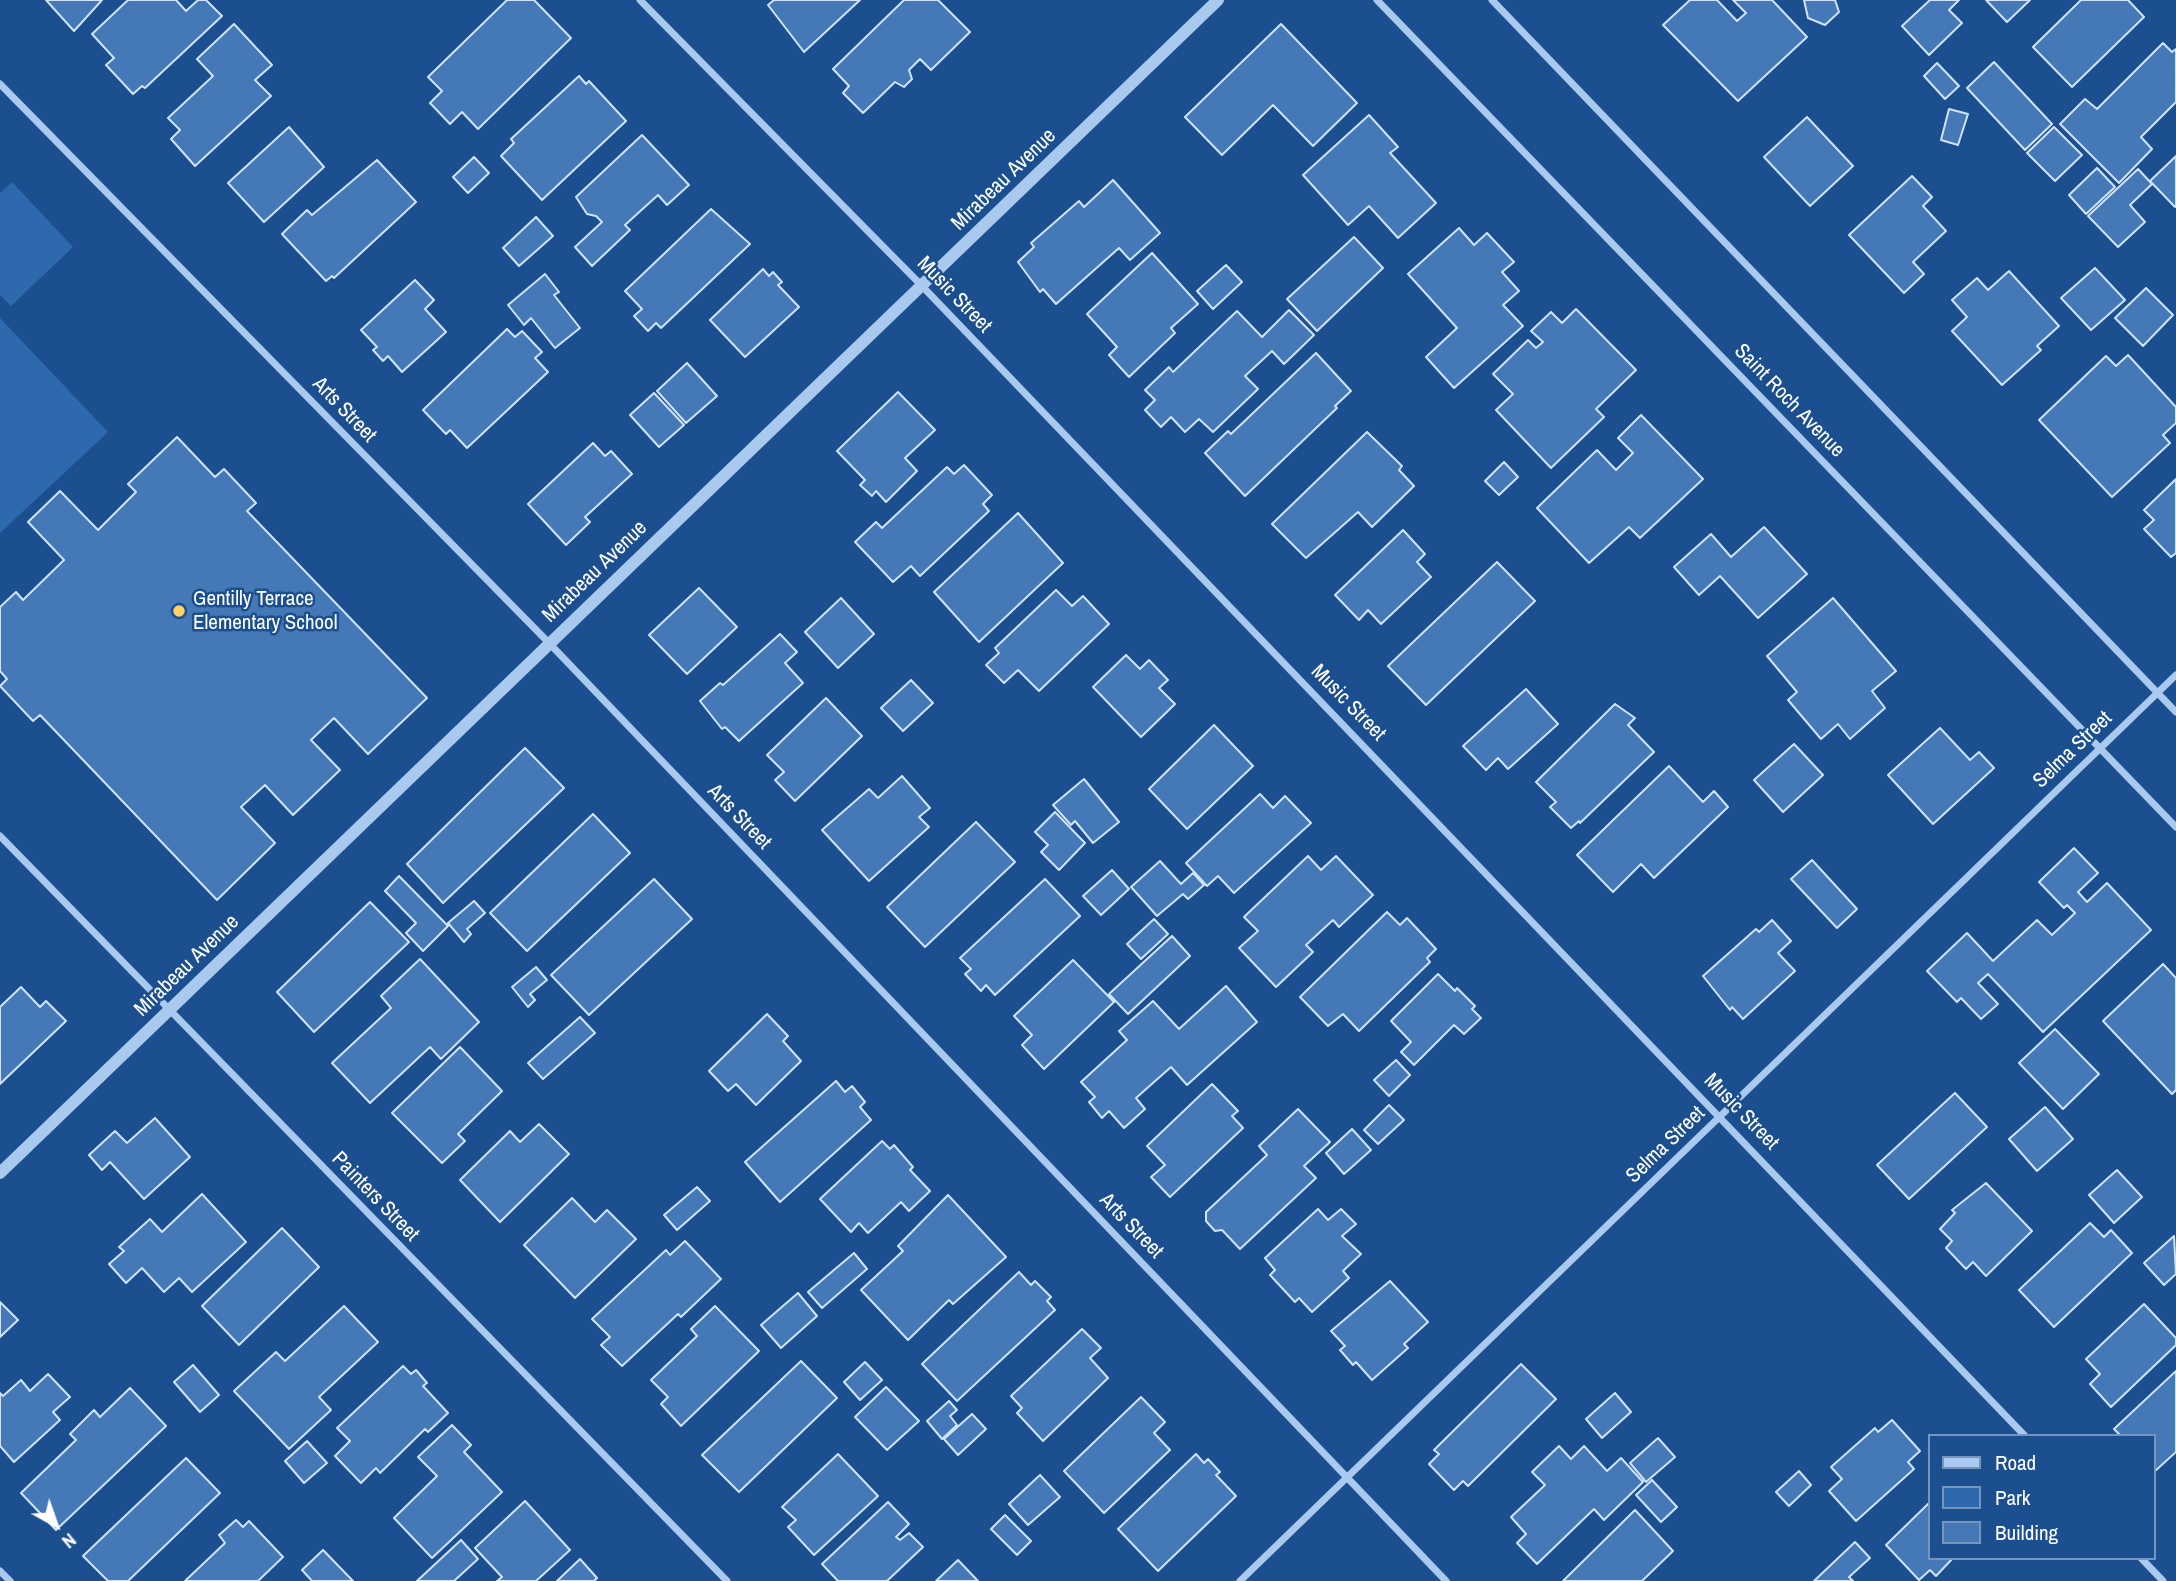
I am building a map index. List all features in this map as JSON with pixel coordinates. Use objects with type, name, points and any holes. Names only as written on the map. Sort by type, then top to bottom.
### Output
[{"type":"street","name":"Music Street","points":[[640,0],[922,286],[2023,1434]]},
{"type":"street","name":"Mirabeau Avenue","points":[[0,1174],[1218,0]]},
{"type":"street","name":"Saint Roch Avenue","points":[[1377,0],[2176,827]]},
{"type":"street","points":[[1492,0],[2176,712]]},
{"type":"street","name":"Arts Street","points":[[0,84],[549,643],[1446,1581]]},
{"type":"street","name":"Selma Street","points":[[1240,1581],[2176,675]]},
{"type":"street","name":"Painters Street","points":[[0,836],[727,1581]]},
{"type":"street","points":[[2143,1560],[2163,1581]]},
{"type":"street","points":[[0,1571],[10,1581]]},
{"type":"green space","points":[[12,182],[73,247],[11,306],[0,295],[0,193]]},
{"type":"green space","points":[[0,318],[108,432],[0,533]]},
{"type":"building","points":[[46,0],[102,0],[74,31]]},
{"type":"building","points":[[128,0],[176,0],[186,11],[198,0],[206,0],[222,16],[145,88],[142,86],[133,94],[106,65],[114,58],[92,34]]},
{"type":"building","points":[[507,0],[534,0],[571,38],[478,129],[462,112],[450,124],[430,103],[442,91],[428,77]]},
{"type":"building","points":[[774,0],[860,0],[804,52],[768,5]]},
{"type":"building","points":[[904,0],[938,0],[970,32],[931,70],[920,59],[909,70],[912,79],[904,87],[895,82],[863,113],[843,93],[849,86],[833,69]]},
{"type":"building","points":[[1690,0],[1717,0],[1737,21],[1746,13],[1733,0],[1772,0],[1807,37],[1738,101],[1663,25]]},
{"type":"building","points":[[1804,0],[1835,0],[1839,12],[1825,25],[1808,18]]},
{"type":"building","points":[[1930,0],[1959,0],[1949,10],[1962,23],[1929,55],[1902,26]]},
{"type":"building","points":[[1986,0],[2030,0],[2007,22]]},
{"type":"building","points":[[2081,0],[2128,0],[2144,17],[2072,87],[2033,47]]},
{"type":"building","points":[[234,24],[272,65],[255,80],[271,96],[195,166],[171,139],[180,130],[168,118],[213,76],[197,59]]},
{"type":"building","points":[[1281,24],[1357,103],[1313,146],[1273,105],[1222,155],[1185,117]]},
{"type":"building","points":[[2163,43],[2172,52],[2176,49],[2176,102],[2141,137],[2152,149],[2119,183],[2060,124],[2085,99],[2097,109]]},
{"type":"building","points":[[1994,62],[2052,124],[2025,150],[1967,88]]},
{"type":"building","points":[[1937,63],[1959,86],[1945,99],[1924,76]]},
{"type":"building","points":[[579,76],[586,84],[589,81],[626,121],[542,200],[501,156],[514,143],[511,139]]},
{"type":"building","points":[[1949,109],[1968,114],[1958,145],[1941,140]]},
{"type":"building","points":[[1369,115],[1398,147],[1390,153],[1436,203],[1398,238],[1369,206],[1348,225],[1303,175]]},
{"type":"building","points":[[1807,117],[1853,166],[1810,206],[1764,157]]},
{"type":"building","points":[[289,127],[324,167],[264,222],[228,183]]},
{"type":"building","points":[[2054,127],[2082,155],[2055,181],[2027,153]]},
{"type":"building","points":[[642,135],[689,185],[667,205],[658,195],[625,225],[630,230],[592,266],[575,247],[602,222],[596,216],[587,214],[576,197]]},
{"type":"building","points":[[2176,156],[2176,205],[2175,207],[2150,181]]},
{"type":"building","points":[[474,157],[489,173],[468,193],[453,177]]},
{"type":"building","points":[[377,160],[416,202],[334,278],[332,276],[326,281],[282,234],[307,210],[312,215]]},
{"type":"building","points":[[2097,168],[2115,187],[2086,214],[2069,195]]},
{"type":"building","points":[[2138,169],[2152,184],[2130,205],[2145,222],[2118,247],[2088,216]]},
{"type":"building","points":[[1912,176],[1932,197],[1923,206],[1946,231],[1913,262],[1924,274],[1904,293],[1849,235]]},
{"type":"building","points":[[1113,180],[1160,233],[1130,260],[1119,248],[1056,304],[1043,289],[1040,292],[1018,262],[1034,247],[1031,243],[1079,201],[1084,207]]},
{"type":"building","points":[[711,209],[750,244],[661,328],[656,323],[648,331],[634,316],[642,309],[625,291]]},
{"type":"building","points":[[536,217],[553,236],[519,266],[503,248]]},
{"type":"building","points":[[1459,228],[1474,245],[1487,233],[1514,262],[1502,272],[1519,291],[1503,305],[1523,326],[1454,388],[1426,357],[1457,328],[1408,274]]},
{"type":"building","points":[[1354,237],[1383,268],[1317,331],[1287,299]]},
{"type":"building","points":[[1152,253],[1198,304],[1171,328],[1175,333],[1129,377],[1109,355],[1117,347],[1087,314]]},
{"type":"building","points":[[1226,265],[1242,282],[1213,309],[1197,291]]},
{"type":"building","points":[[2095,268],[2125,300],[2091,330],[2061,298]]},
{"type":"building","points":[[763,269],[769,276],[773,272],[782,282],[778,285],[799,307],[745,357],[710,320]]},
{"type":"building","points":[[2009,271],[2059,326],[2037,346],[2041,350],[2002,385],[1952,331],[1967,317],[1952,300],[1977,278],[1988,290]]},
{"type":"building","points":[[545,274],[559,292],[554,295],[580,328],[555,348],[531,318],[524,325],[508,305]]},
{"type":"building","points":[[415,280],[434,300],[425,309],[446,332],[402,372],[388,356],[383,361],[373,350],[377,347],[361,330]]},
{"type":"building","points":[[2146,288],[2173,315],[2143,346],[2115,318]]},
{"type":"building","points":[[1576,309],[1636,370],[1596,409],[1604,417],[1551,468],[1496,410],[1513,394],[1493,374],[1528,340],[1536,348],[1543,342],[1531,331],[1551,312],[1562,323]]},
{"type":"building","points":[[1289,310],[1314,335],[1284,364],[1272,351],[1245,376],[1258,389],[1213,432],[1199,419],[1185,432],[1171,417],[1161,427],[1145,410],[1155,400],[1145,390],[1169,367],[1173,372],[1237,311],[1262,337]]},
{"type":"building","points":[[507,329],[515,337],[522,331],[542,352],[535,358],[548,372],[467,448],[450,430],[446,434],[423,410]]},
{"type":"building","points":[[1316,353],[1351,391],[1335,406],[1337,408],[1245,496],[1205,453],[1228,431],[1231,434]]},
{"type":"building","points":[[2128,355],[2176,407],[2176,423],[2163,435],[2170,443],[2112,497],[2039,420],[2106,356],[2116,366]]},
{"type":"building","points":[[687,363],[717,396],[686,423],[657,391]]},
{"type":"building","points":[[898,392],[935,430],[905,458],[917,471],[886,502],[876,491],[872,496],[860,485],[865,480],[837,451]]},
{"type":"building","points":[[654,393],[684,425],[659,447],[630,415]]},
{"type":"building","points":[[1641,415],[1703,479],[1640,538],[1629,527],[1589,563],[1537,508],[1597,450],[1616,470],[1633,453],[1618,438]]},
{"type":"building","points":[[1367,432],[1402,466],[1399,470],[1414,486],[1372,527],[1358,512],[1306,558],[1272,524]]},
{"type":"building","points":[[177,437],[215,477],[224,469],[256,503],[247,511],[427,698],[368,754],[334,718],[311,740],[340,770],[293,815],[265,785],[241,807],[275,843],[217,900],[40,715],[33,721],[0,686],[7,679],[0,671],[0,607],[16,592],[23,600],[64,560],[28,522],[60,491],[98,530],[136,492],[128,484]]},
{"type":"building","points":[[593,443],[605,456],[611,451],[632,474],[585,517],[590,522],[566,545],[528,504]]},
{"type":"building","points":[[1504,462],[1518,477],[1499,495],[1485,481]]},
{"type":"building","points":[[964,465],[992,495],[983,504],[989,511],[920,576],[911,566],[893,582],[855,542],[876,522],[882,528],[947,467],[954,474]]},
{"type":"building","points":[[2176,479],[2176,553],[2171,557],[2144,529],[2154,520],[2144,510]]},
{"type":"building","points":[[1018,513],[1063,563],[979,642],[934,592]]},
{"type":"building","points":[[1764,527],[1807,574],[1758,618],[1720,576],[1699,595],[1674,567],[1711,534],[1731,557]]},
{"type":"building","points":[[1403,530],[1425,554],[1417,562],[1431,577],[1381,624],[1368,610],[1359,620],[1335,595]]},
{"type":"building","points":[[1497,562],[1535,601],[1426,705],[1388,666]]},
{"type":"building","points":[[699,588],[737,627],[687,674],[649,635]]},
{"type":"building","points":[[1056,590],[1072,606],[1083,596],[1109,624],[1039,691],[1018,670],[1004,683],[986,665],[999,653],[995,648]]},
{"type":"building","points":[[841,598],[874,634],[838,668],[805,632]]},
{"type":"building","points":[[1833,598],[1896,671],[1872,691],[1885,708],[1850,739],[1838,724],[1821,739],[1788,700],[1797,692],[1767,656]]},
{"type":"building","points":[[780,634],[797,652],[785,663],[803,683],[739,741],[725,727],[722,729],[700,701],[720,683],[723,685]]},
{"type":"building","points":[[1126,655],[1140,669],[1149,660],[1168,680],[1159,688],[1175,704],[1141,737],[1093,687]]},
{"type":"building","points":[[911,680],[933,703],[903,731],[881,708]]},
{"type":"building","points":[[1526,689],[1558,724],[1508,769],[1498,758],[1486,770],[1463,746]]},
{"type":"building","points":[[826,698],[862,736],[795,801],[775,780],[784,772],[767,755]]},
{"type":"building","points":[[1615,704],[1635,718],[1628,725],[1654,752],[1580,823],[1579,821],[1571,828],[1550,807],[1556,802],[1536,782]]},
{"type":"building","points":[[1214,725],[1253,766],[1187,829],[1149,789]]},
{"type":"building","points":[[1940,728],[1970,760],[1979,752],[1994,768],[1933,824],[1888,775]]},
{"type":"building","points":[[1794,744],[1823,775],[1783,812],[1754,780]]},
{"type":"building","points":[[525,748],[564,788],[443,903],[407,864]]},
{"type":"building","points":[[1669,766],[1703,802],[1714,791],[1728,807],[1654,878],[1641,864],[1613,892],[1577,855]]},
{"type":"building","points":[[902,776],[930,808],[919,817],[929,827],[869,881],[822,830],[869,789],[878,798]]},
{"type":"building","points":[[1084,779],[1119,822],[1093,843],[1075,821],[1071,825],[1053,805]]},
{"type":"building","points":[[1260,794],[1273,808],[1285,796],[1311,823],[1234,893],[1218,876],[1207,886],[1186,863]]},
{"type":"building","points":[[1055,812],[1085,843],[1059,870],[1041,852],[1048,845],[1035,832]]},
{"type":"building","points":[[593,814],[630,853],[527,951],[490,913]]},
{"type":"building","points":[[976,822],[1015,862],[925,947],[887,907]]},
{"type":"building","points":[[2074,848],[2098,873],[2078,892],[2087,902],[2107,883],[2151,930],[2043,1032],[1988,974],[1978,983],[1998,1004],[1981,1019],[1961,998],[1957,1002],[1927,971],[1967,933],[1993,961],[2037,920],[2052,935],[2075,913],[2067,905],[2064,908],[2039,882]]},
{"type":"building","points":[[1308,856],[1321,870],[1336,856],[1373,895],[1339,927],[1333,920],[1306,945],[1313,952],[1276,987],[1239,948],[1258,931],[1244,917]]},
{"type":"building","points":[[1812,860],[1857,909],[1837,928],[1791,879]]},
{"type":"building","points":[[1160,861],[1181,884],[1193,873],[1204,885],[1188,899],[1183,894],[1157,916],[1131,887]]},
{"type":"building","points":[[1112,870],[1129,889],[1101,915],[1083,896]]},
{"type":"building","points":[[399,876],[448,926],[423,951],[406,933],[416,923],[385,891]]},
{"type":"building","points":[[654,879],[692,919],[589,1015],[551,975]]},
{"type":"building","points":[[1045,879],[1080,916],[995,995],[986,985],[981,991],[965,974],[971,969],[960,958]]},
{"type":"building","points":[[474,901],[485,913],[467,929],[471,934],[464,942],[448,923]]},
{"type":"building","points":[[370,902],[409,942],[314,1032],[277,992]]},
{"type":"building","points":[[1387,912],[1400,925],[1407,918],[1436,949],[1427,958],[1430,962],[1359,1031],[1343,1014],[1328,1026],[1300,997]]},
{"type":"building","points":[[1154,919],[1168,934],[1141,959],[1127,944]]},
{"type":"building","points":[[1772,920],[1791,941],[1778,953],[1795,971],[1743,1019],[1732,1007],[1730,1010],[1703,976],[1756,929],[1759,932]]},
{"type":"building","points":[[1172,936],[1190,956],[1128,1014],[1109,994]]},
{"type":"building","points":[[420,959],[479,1022],[441,1059],[430,1047],[370,1103],[332,1063],[391,1008],[381,996]]},
{"type":"building","points":[[1073,960],[1114,1002],[1044,1069],[1022,1045],[1032,1035],[1014,1016]]},
{"type":"building","points":[[2163,964],[2176,978],[2176,1090],[2172,1094],[2103,1021]]},
{"type":"building","points":[[536,967],[547,980],[530,994],[535,1000],[528,1007],[512,987]]},
{"type":"building","points":[[1438,974],[1475,1006],[1472,1009],[1481,1018],[1464,1034],[1454,1025],[1414,1065],[1401,1052],[1411,1042],[1391,1021]]},
{"type":"building","points":[[1226,986],[1257,1022],[1187,1085],[1171,1067],[1136,1098],[1145,1109],[1124,1128],[1109,1111],[1102,1118],[1089,1102],[1095,1097],[1081,1082],[1127,1040],[1119,1031],[1153,1001],[1179,1029]]},
{"type":"building","points":[[21,987],[40,1007],[46,1001],[66,1021],[0,1084],[0,1007]]},
{"type":"building","points":[[767,1014],[788,1036],[783,1041],[801,1061],[756,1105],[736,1084],[728,1091],[709,1071]]},
{"type":"building","points":[[580,1017],[595,1033],[543,1079],[528,1063]]},
{"type":"building","points":[[2055,1029],[2099,1074],[2063,1109],[2019,1063]]},
{"type":"building","points":[[460,1047],[502,1091],[458,1134],[465,1141],[442,1163],[392,1113]]},
{"type":"building","points":[[1396,1060],[1410,1075],[1389,1096],[1374,1080]]},
{"type":"building","points":[[836,1081],[845,1092],[852,1086],[865,1102],[860,1107],[871,1120],[780,1202],[745,1162]]},
{"type":"building","points":[[1212,1084],[1238,1111],[1232,1116],[1243,1128],[1170,1197],[1151,1177],[1165,1165],[1147,1146]]},
{"type":"building","points":[[1955,1093],[1987,1127],[1909,1199],[1877,1165]]},
{"type":"building","points":[[1389,1105],[1404,1120],[1378,1144],[1364,1130]]},
{"type":"building","points":[[2045,1107],[2073,1139],[2037,1171],[2009,1139]]},
{"type":"building","points":[[1298,1109],[1330,1142],[1304,1166],[1316,1178],[1240,1249],[1222,1230],[1215,1231],[1206,1221],[1206,1212],[1267,1155],[1259,1146]]},
{"type":"building","points":[[155,1118],[190,1157],[144,1199],[110,1162],[102,1170],[89,1155],[115,1131],[127,1143]]},
{"type":"building","points":[[539,1124],[569,1154],[500,1222],[460,1180],[510,1131],[520,1142]]},
{"type":"building","points":[[1352,1129],[1371,1150],[1344,1174],[1326,1153]]},
{"type":"building","points":[[882,1141],[890,1149],[894,1145],[913,1167],[910,1170],[930,1191],[909,1211],[901,1202],[868,1233],[859,1223],[851,1232],[820,1199]]},
{"type":"building","points":[[2117,1170],[2142,1197],[2114,1223],[2089,1195]]},
{"type":"building","points":[[1986,1183],[2032,1231],[1986,1276],[1973,1262],[1966,1269],[1946,1248],[1952,1241],[1940,1229],[1955,1213],[1952,1210]]},
{"type":"building","points":[[697,1187],[710,1201],[677,1230],[664,1215]]},
{"type":"building","points":[[202,1194],[246,1242],[192,1292],[179,1278],[164,1292],[142,1268],[126,1283],[109,1264],[124,1251],[119,1247],[150,1219],[162,1232]]},
{"type":"building","points":[[948,1195],[1006,1257],[953,1304],[949,1300],[908,1340],[861,1290],[903,1251],[898,1246]]},
{"type":"building","points":[[572,1198],[595,1222],[607,1210],[636,1239],[575,1298],[524,1245]]},
{"type":"building","points":[[1318,1209],[1328,1220],[1341,1209],[1356,1224],[1342,1236],[1361,1254],[1343,1271],[1349,1278],[1312,1312],[1299,1298],[1295,1302],[1270,1275],[1275,1270],[1265,1258]]},
{"type":"building","points":[[2090,1223],[2104,1237],[2111,1230],[2132,1253],[2054,1327],[2019,1290]]},
{"type":"building","points":[[282,1228],[319,1267],[239,1345],[202,1306]]},
{"type":"building","points":[[2174,1236],[2176,1274],[2164,1285],[2144,1263]]},
{"type":"building","points":[[685,1241],[721,1279],[681,1317],[678,1314],[622,1366],[601,1345],[610,1337],[592,1319],[666,1250],[670,1255]]},
{"type":"building","points":[[854,1253],[867,1269],[822,1308],[808,1292]]},
{"type":"building","points":[[1019,1272],[1031,1285],[1035,1281],[1051,1297],[1047,1301],[1055,1310],[957,1401],[922,1364]]},
{"type":"building","points":[[1390,1281],[1428,1322],[1404,1344],[1408,1348],[1372,1380],[1356,1362],[1353,1365],[1340,1350],[1345,1346],[1331,1331]]},
{"type":"building","points":[[798,1293],[817,1316],[781,1348],[761,1325]]},
{"type":"building","points":[[0,1302],[18,1320],[0,1337]]},
{"type":"building","points":[[2144,1304],[2176,1338],[2176,1345],[2111,1407],[2090,1384],[2100,1374],[2086,1359]]},
{"type":"building","points":[[344,1306],[378,1342],[319,1397],[331,1410],[289,1449],[234,1391],[276,1352],[285,1361]]},
{"type":"building","points":[[715,1306],[759,1351],[681,1426],[661,1404],[668,1397],[651,1380],[697,1336],[691,1329]]},
{"type":"building","points":[[1082,1329],[1101,1348],[1090,1358],[1108,1378],[1043,1441],[1017,1413],[1022,1408],[1011,1396]]},
{"type":"building","points":[[801,1361],[837,1398],[739,1492],[702,1455]]},
{"type":"building","points":[[865,1362],[882,1380],[860,1400],[844,1382]]},
{"type":"building","points":[[1521,1364],[1556,1399],[1468,1486],[1463,1481],[1454,1490],[1429,1464],[1439,1454],[1434,1450]]},
{"type":"building","points":[[193,1365],[219,1395],[200,1412],[174,1382]]},
{"type":"building","points":[[403,1366],[411,1374],[416,1370],[427,1383],[423,1386],[448,1413],[428,1432],[425,1429],[380,1473],[376,1468],[361,1483],[335,1456],[350,1441],[337,1428]]},
{"type":"building","points":[[2176,1371],[2176,1452],[2155,1471],[2155,1434],[2119,1434],[2114,1429]]},
{"type":"building","points":[[48,1374],[70,1397],[53,1412],[60,1420],[14,1462],[0,1446],[0,1393],[3,1396],[21,1380],[30,1391]]},
{"type":"building","points":[[886,1387],[919,1421],[887,1450],[855,1417]]},
{"type":"building","points":[[130,1388],[166,1426],[56,1530],[21,1493],[76,1440],[70,1434],[94,1410],[100,1417]]},
{"type":"building","points":[[1615,1393],[1631,1412],[1602,1438],[1586,1419]]},
{"type":"building","points":[[1141,1397],[1165,1422],[1154,1433],[1170,1450],[1104,1513],[1064,1471]]},
{"type":"building","points":[[949,1401],[957,1410],[950,1416],[957,1425],[942,1439],[927,1421]]},
{"type":"building","points":[[972,1414],[986,1429],[958,1455],[944,1439]]},
{"type":"building","points":[[1892,1420],[1920,1451],[1908,1462],[1914,1469],[1856,1521],[1829,1491],[1842,1479],[1831,1467],[1875,1428],[1878,1432]]},
{"type":"building","points":[[452,1425],[471,1445],[464,1452],[502,1492],[432,1558],[394,1518],[437,1476],[418,1457]]},
{"type":"building","points":[[1658,1438],[1675,1457],[1646,1482],[1630,1463]]},
{"type":"building","points":[[307,1441],[327,1463],[304,1483],[285,1461]]},
{"type":"building","points":[[1559,1446],[1571,1459],[1584,1446],[1607,1471],[1621,1458],[1643,1482],[1604,1520],[1594,1509],[1537,1564],[1517,1543],[1526,1534],[1511,1517],[1545,1485],[1532,1472]]},
{"type":"building","points":[[838,1454],[878,1496],[814,1555],[788,1527],[796,1520],[782,1507]]},
{"type":"building","points":[[1196,1454],[1204,1463],[1208,1459],[1220,1472],[1216,1475],[1236,1496],[1158,1571],[1118,1529]]},
{"type":"building","points":[[186,1458],[220,1493],[128,1581],[108,1581],[83,1556]]},
{"type":"building","points":[[1799,1471],[1811,1485],[1789,1506],[1776,1492]]},
{"type":"building","points":[[1040,1475],[1060,1497],[1028,1525],[1009,1504]]},
{"type":"building","points":[[1652,1480],[1677,1507],[1661,1522],[1636,1495]]},
{"type":"building","points":[[525,1501],[570,1550],[536,1581],[497,1581],[502,1577],[475,1548]]},
{"type":"building","points":[[888,1502],[909,1524],[896,1537],[900,1540],[909,1533],[923,1547],[887,1581],[838,1581],[822,1564]]},
{"type":"building","points":[[1927,1505],[1927,1560],[1951,1560],[1936,1576],[1930,1570],[1919,1580],[1886,1545]]},
{"type":"building","points":[[1635,1510],[1673,1551],[1642,1581],[1563,1581]]},
{"type":"building","points":[[1005,1515],[1031,1541],[1017,1555],[991,1529]]},
{"type":"building","points":[[236,1520],[243,1527],[249,1521],[283,1557],[258,1581],[185,1581],[225,1543],[219,1535]]},
{"type":"building","points":[[461,1540],[478,1559],[454,1581],[417,1581]]},
{"type":"building","points":[[1855,1542],[1870,1558],[1849,1577],[1853,1581],[1814,1581]]},
{"type":"building","points":[[323,1550],[353,1581],[312,1581],[302,1570]]},
{"type":"building","points":[[580,1559],[597,1578],[594,1581],[557,1581]]},
{"type":"building","points":[[958,1560],[978,1581],[936,1581]]},
{"type":"place","name":"Gentilly Terrace Elementary School","points":[[179,611]]}]
